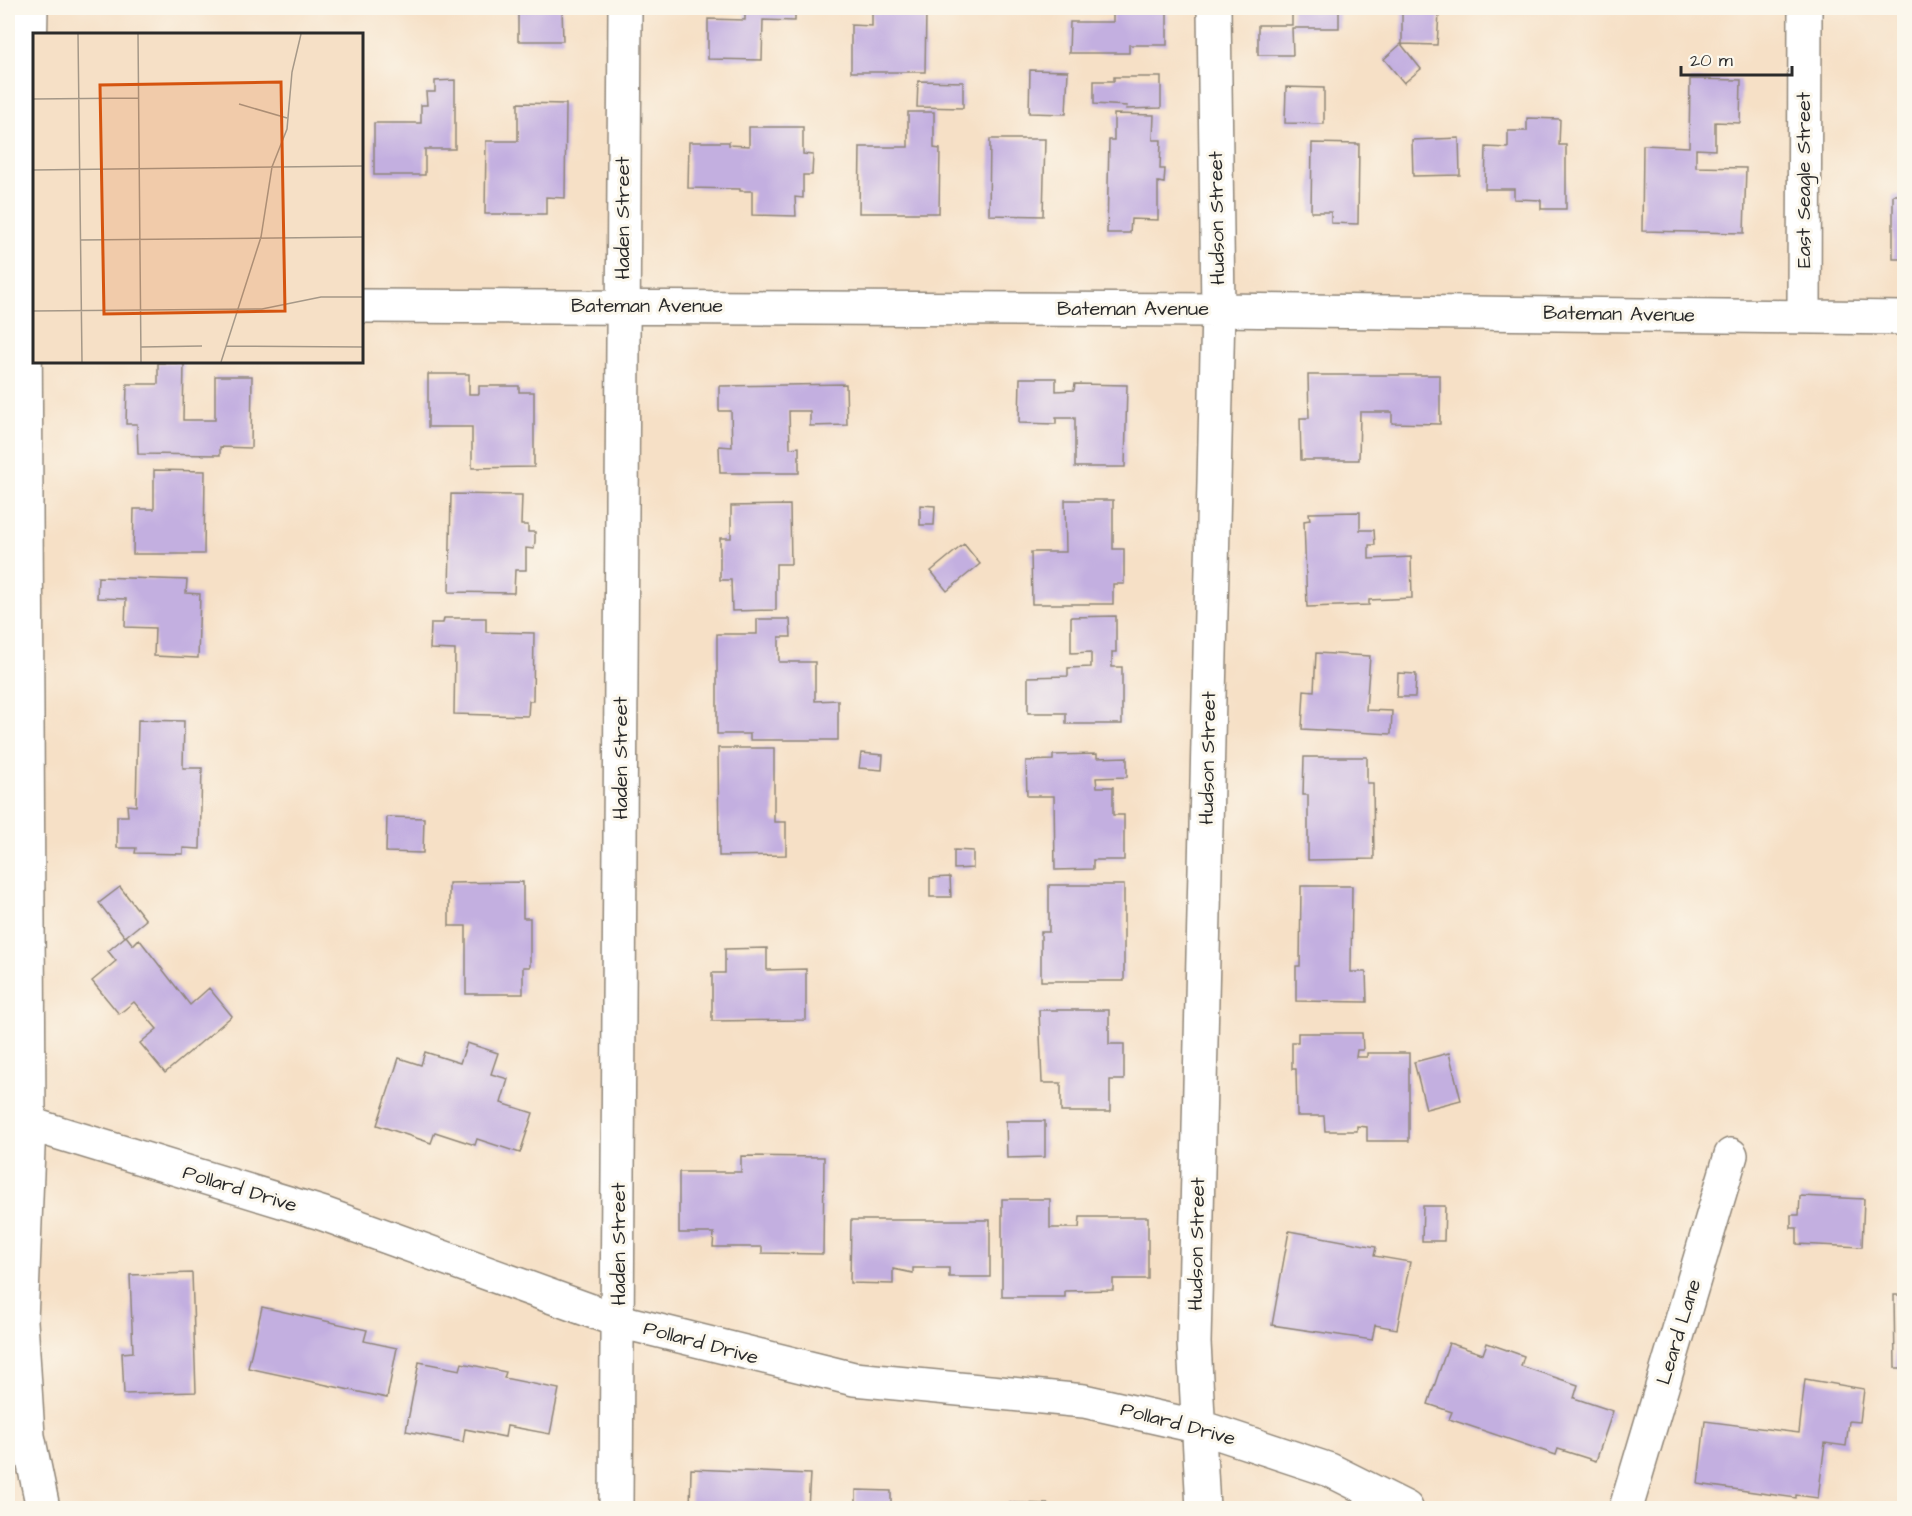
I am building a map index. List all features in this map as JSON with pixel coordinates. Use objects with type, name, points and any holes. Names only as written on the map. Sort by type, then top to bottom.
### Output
[{"type":"street","points":[[31,8],[22,307],[18,1120],[21,1321],[28,1436],[43,1509]]},
{"type":"street","name":"Haden Street","points":[[616,1509],[619,1321],[625,8]]},
{"type":"street","name":"Hudson Street","points":[[1203,1509],[1194,1343],[1218,310],[1214,8]]},
{"type":"street","name":"East Seagle Street","points":[[1804,316],[1805,8]]},
{"type":"street","name":"Bateman Avenue","points":[[363,306],[1218,310],[1905,318]]},
{"type":"street","name":"Pollard Drive","points":[[18,1120],[321,1213],[619,1321],[854,1379],[1084,1401],[1200,1427],[1330,1470],[1406,1509]]},
{"type":"street","name":"Leard Lane","points":[[1626,1509],[1731,1155]]},
{"type":"building","points":[[190,8],[238,8],[238,12],[190,11]]},
{"type":"building","points":[[518,8],[562,8],[563,41],[518,41]]},
{"type":"building","points":[[745,8],[795,8],[795,21],[763,20],[762,60],[708,59],[708,19],[745,20]]},
{"type":"building","points":[[1113,8],[1167,8],[1167,45],[1129,45],[1129,53],[1069,53],[1070,22],[1113,22]]},
{"type":"building","points":[[1292,8],[1339,8],[1339,28],[1292,28],[1293,55],[1258,55],[1258,25],[1292,25]]},
{"type":"building","points":[[1402,11],[1439,13],[1437,45],[1402,44]]},
{"type":"building","points":[[872,12],[926,12],[925,72],[851,72],[851,25],[872,26]]},
{"type":"building","points":[[1401,44],[1421,69],[1404,83],[1384,59]]},
{"type":"building","points":[[1030,70],[1068,71],[1066,114],[1029,113]]},
{"type":"building","points":[[1114,77],[1161,77],[1161,108],[1126,109],[1127,106],[1094,104],[1094,81],[1114,81]]},
{"type":"building","points":[[1690,79],[1741,80],[1740,123],[1715,122],[1715,150],[1696,149],[1696,167],[1746,168],[1744,233],[1642,231],[1643,145],[1689,147]]},
{"type":"building","points":[[455,80],[455,149],[425,149],[425,175],[374,175],[374,123],[421,123],[421,105],[427,105],[426,92],[435,92],[435,81]]},
{"type":"building","points":[[918,81],[963,82],[963,108],[917,107]]},
{"type":"building","points":[[1286,87],[1324,88],[1324,124],[1285,123]]},
{"type":"building","points":[[518,103],[566,104],[565,198],[546,197],[546,214],[485,214],[486,141],[518,141]]},
{"type":"building","points":[[908,112],[934,112],[934,148],[940,149],[939,213],[859,213],[860,147],[908,147]]},
{"type":"building","points":[[1114,114],[1154,115],[1153,140],[1161,140],[1160,169],[1165,169],[1164,183],[1158,182],[1158,220],[1131,219],[1130,233],[1107,233],[1109,140],[1114,140]]},
{"type":"building","points":[[1527,118],[1560,119],[1559,145],[1566,145],[1566,209],[1541,209],[1541,200],[1514,199],[1514,189],[1485,189],[1486,147],[1508,148],[1508,131],[1527,131]]},
{"type":"building","points":[[749,127],[803,127],[803,154],[813,155],[812,175],[803,175],[803,198],[795,197],[796,216],[752,215],[752,191],[688,188],[689,142],[729,142],[729,145],[749,146]]},
{"type":"building","points":[[1459,138],[1460,175],[1413,176],[1412,140]]},
{"type":"building","points":[[990,139],[1045,139],[1043,216],[989,215]]},
{"type":"building","points":[[1312,143],[1359,144],[1358,224],[1331,223],[1331,212],[1311,212]]},
{"type":"building","points":[[1893,195],[1904,195],[1904,259],[1893,259]]},
{"type":"building","points":[[158,363],[184,363],[183,420],[215,420],[215,376],[252,376],[251,448],[220,447],[220,455],[138,454],[137,424],[126,424],[127,384],[158,384]]},
{"type":"building","points":[[428,374],[469,374],[469,394],[479,394],[479,386],[519,386],[519,392],[534,392],[534,467],[472,468],[472,427],[428,427]]},
{"type":"building","points":[[1308,375],[1440,375],[1440,424],[1392,423],[1392,412],[1360,412],[1359,460],[1301,460],[1300,418],[1309,418]]},
{"type":"building","points":[[1020,378],[1056,378],[1056,391],[1074,390],[1075,384],[1127,385],[1125,467],[1075,467],[1075,418],[1056,418],[1056,424],[1019,423]]},
{"type":"building","points":[[846,384],[847,425],[810,426],[810,411],[789,411],[790,448],[799,447],[799,473],[720,473],[719,446],[732,447],[731,411],[719,411],[719,386]]},
{"type":"building","points":[[154,470],[205,471],[204,554],[133,554],[134,509],[154,509]]},
{"type":"building","points":[[451,494],[522,495],[521,525],[528,525],[528,532],[535,532],[535,541],[534,549],[526,548],[526,570],[515,570],[514,593],[449,592]]},
{"type":"building","points":[[1065,500],[1113,500],[1113,549],[1124,549],[1124,584],[1113,584],[1113,604],[1032,604],[1031,552],[1066,552]]},
{"type":"building","points":[[790,505],[791,564],[776,564],[776,610],[732,611],[731,580],[720,580],[720,538],[731,538],[731,506]]},
{"type":"building","points":[[920,505],[935,506],[934,525],[920,525]]},
{"type":"building","points":[[1360,512],[1360,530],[1374,530],[1375,545],[1369,545],[1369,559],[1411,557],[1412,598],[1369,600],[1369,605],[1307,607],[1304,521],[1310,520],[1309,513]]},
{"type":"building","points":[[964,544],[980,564],[947,591],[931,571]]},
{"type":"building","points":[[98,577],[187,580],[186,593],[200,594],[198,658],[154,656],[155,628],[125,627],[126,599],[97,598]]},
{"type":"building","points":[[1116,616],[1116,652],[1112,652],[1112,667],[1122,667],[1122,724],[1066,724],[1066,713],[1028,713],[1028,677],[1068,676],[1068,668],[1091,667],[1091,652],[1071,653],[1071,617]]},
{"type":"building","points":[[444,618],[486,618],[486,632],[534,633],[533,701],[529,701],[528,716],[454,714],[455,650],[430,649],[431,623],[443,623]]},
{"type":"building","points":[[757,619],[790,619],[791,637],[779,637],[779,662],[815,662],[815,701],[838,700],[838,740],[750,740],[750,734],[717,734],[717,634],[757,634]]},
{"type":"building","points":[[1316,653],[1370,656],[1366,710],[1392,711],[1391,734],[1302,729],[1304,690],[1314,691]]},
{"type":"building","points":[[1398,673],[1416,674],[1415,697],[1397,697]]},
{"type":"building","points":[[138,720],[184,721],[183,768],[202,768],[200,849],[183,848],[183,854],[135,853],[136,848],[117,848],[117,816],[128,816],[127,805],[136,806]]},
{"type":"building","points":[[718,748],[774,748],[774,822],[786,822],[786,855],[719,856]]},
{"type":"building","points":[[861,753],[883,755],[882,770],[859,768]]},
{"type":"building","points":[[1097,754],[1097,758],[1127,757],[1127,777],[1096,778],[1097,787],[1113,787],[1113,815],[1124,815],[1124,860],[1093,860],[1093,869],[1055,870],[1054,796],[1027,796],[1026,761],[1053,760],[1053,755]]},
{"type":"building","points":[[1304,757],[1367,757],[1367,783],[1373,783],[1374,859],[1308,860],[1308,795],[1303,795]]},
{"type":"building","points":[[387,817],[424,818],[423,853],[386,852]]},
{"type":"building","points":[[954,850],[973,851],[973,868],[954,869]]},
{"type":"building","points":[[950,877],[951,897],[930,897],[930,878]]},
{"type":"building","points":[[523,882],[523,918],[530,918],[530,967],[523,967],[523,994],[466,994],[466,926],[449,926],[449,883]]},
{"type":"building","points":[[1049,885],[1124,885],[1124,981],[1041,981],[1041,932],[1049,932]]},
{"type":"building","points":[[1301,886],[1352,886],[1351,972],[1366,972],[1367,1002],[1296,1001],[1296,966],[1300,966]]},
{"type":"building","points":[[120,887],[146,920],[125,937],[99,903]]},
{"type":"building","points":[[126,936],[133,945],[139,939],[190,1005],[209,988],[232,1016],[165,1073],[140,1043],[157,1029],[134,1002],[119,1014],[92,981],[116,961],[108,951]]},
{"type":"building","points":[[767,948],[767,970],[806,969],[806,1020],[712,1021],[712,973],[725,973],[725,949]]},
{"type":"building","points":[[1039,1010],[1109,1010],[1109,1044],[1124,1044],[1124,1080],[1110,1080],[1110,1112],[1061,1112],[1061,1083],[1042,1083]]},
{"type":"building","points":[[1298,1033],[1362,1033],[1363,1050],[1357,1050],[1356,1057],[1367,1057],[1367,1053],[1409,1053],[1409,1141],[1367,1141],[1367,1127],[1357,1126],[1357,1131],[1325,1131],[1324,1116],[1297,1116],[1296,1069],[1292,1069],[1292,1042],[1298,1042]]},
{"type":"building","points":[[467,1043],[498,1053],[491,1074],[508,1079],[501,1103],[533,1113],[520,1153],[477,1139],[475,1145],[435,1132],[431,1143],[377,1125],[399,1058],[421,1065],[425,1052],[460,1063]]},
{"type":"building","points":[[1449,1053],[1461,1100],[1426,1109],[1414,1062]]},
{"type":"building","points":[[1006,1121],[1045,1121],[1045,1157],[1007,1158]]},
{"type":"building","points":[[741,1156],[824,1157],[823,1254],[762,1253],[762,1247],[713,1247],[714,1233],[679,1233],[679,1172],[741,1172]]},
{"type":"building","points":[[1800,1196],[1864,1199],[1862,1247],[1797,1244],[1797,1228],[1791,1228],[1791,1215],[1799,1215]]},
{"type":"building","points":[[1002,1199],[1050,1199],[1050,1228],[1079,1228],[1080,1217],[1148,1217],[1148,1279],[1113,1279],[1113,1290],[1065,1291],[1065,1297],[1002,1297]]},
{"type":"building","points":[[1423,1206],[1445,1206],[1444,1241],[1422,1241]]},
{"type":"building","points":[[851,1220],[990,1220],[990,1277],[949,1277],[949,1268],[913,1268],[913,1273],[893,1269],[893,1284],[850,1283]]},
{"type":"building","points":[[1289,1231],[1376,1247],[1374,1256],[1410,1262],[1397,1329],[1375,1325],[1372,1340],[1272,1325]]},
{"type":"building","points":[[192,1273],[196,1392],[124,1394],[122,1353],[133,1352],[130,1275]]},
{"type":"building","points":[[1894,1295],[1904,1295],[1904,1368],[1895,1368]]},
{"type":"building","points":[[262,1307],[367,1330],[364,1341],[397,1348],[387,1398],[248,1368]]},
{"type":"building","points":[[1449,1343],[1483,1354],[1487,1343],[1524,1356],[1521,1366],[1578,1385],[1574,1398],[1613,1411],[1596,1461],[1558,1449],[1556,1455],[1449,1419],[1452,1412],[1428,1404]]},
{"type":"building","points":[[419,1362],[460,1370],[462,1363],[506,1372],[504,1378],[559,1389],[550,1434],[507,1426],[505,1437],[465,1429],[463,1442],[406,1431]]},
{"type":"building","points":[[1805,1379],[1864,1389],[1860,1422],[1849,1421],[1846,1446],[1825,1443],[1818,1498],[1796,1495],[1796,1498],[1698,1484],[1705,1421],[1799,1433]]},
{"type":"building","points":[[691,1469],[810,1474],[808,1508],[690,1508]]},
{"type":"building","points":[[856,1490],[891,1491],[891,1505],[992,1508],[856,1508]]},
{"type":"building","points":[[1007,1503],[1048,1504],[1048,1508],[1007,1508]]},
{"type":"building","points":[[358,1504],[378,1506],[378,1508],[358,1508]]}]
